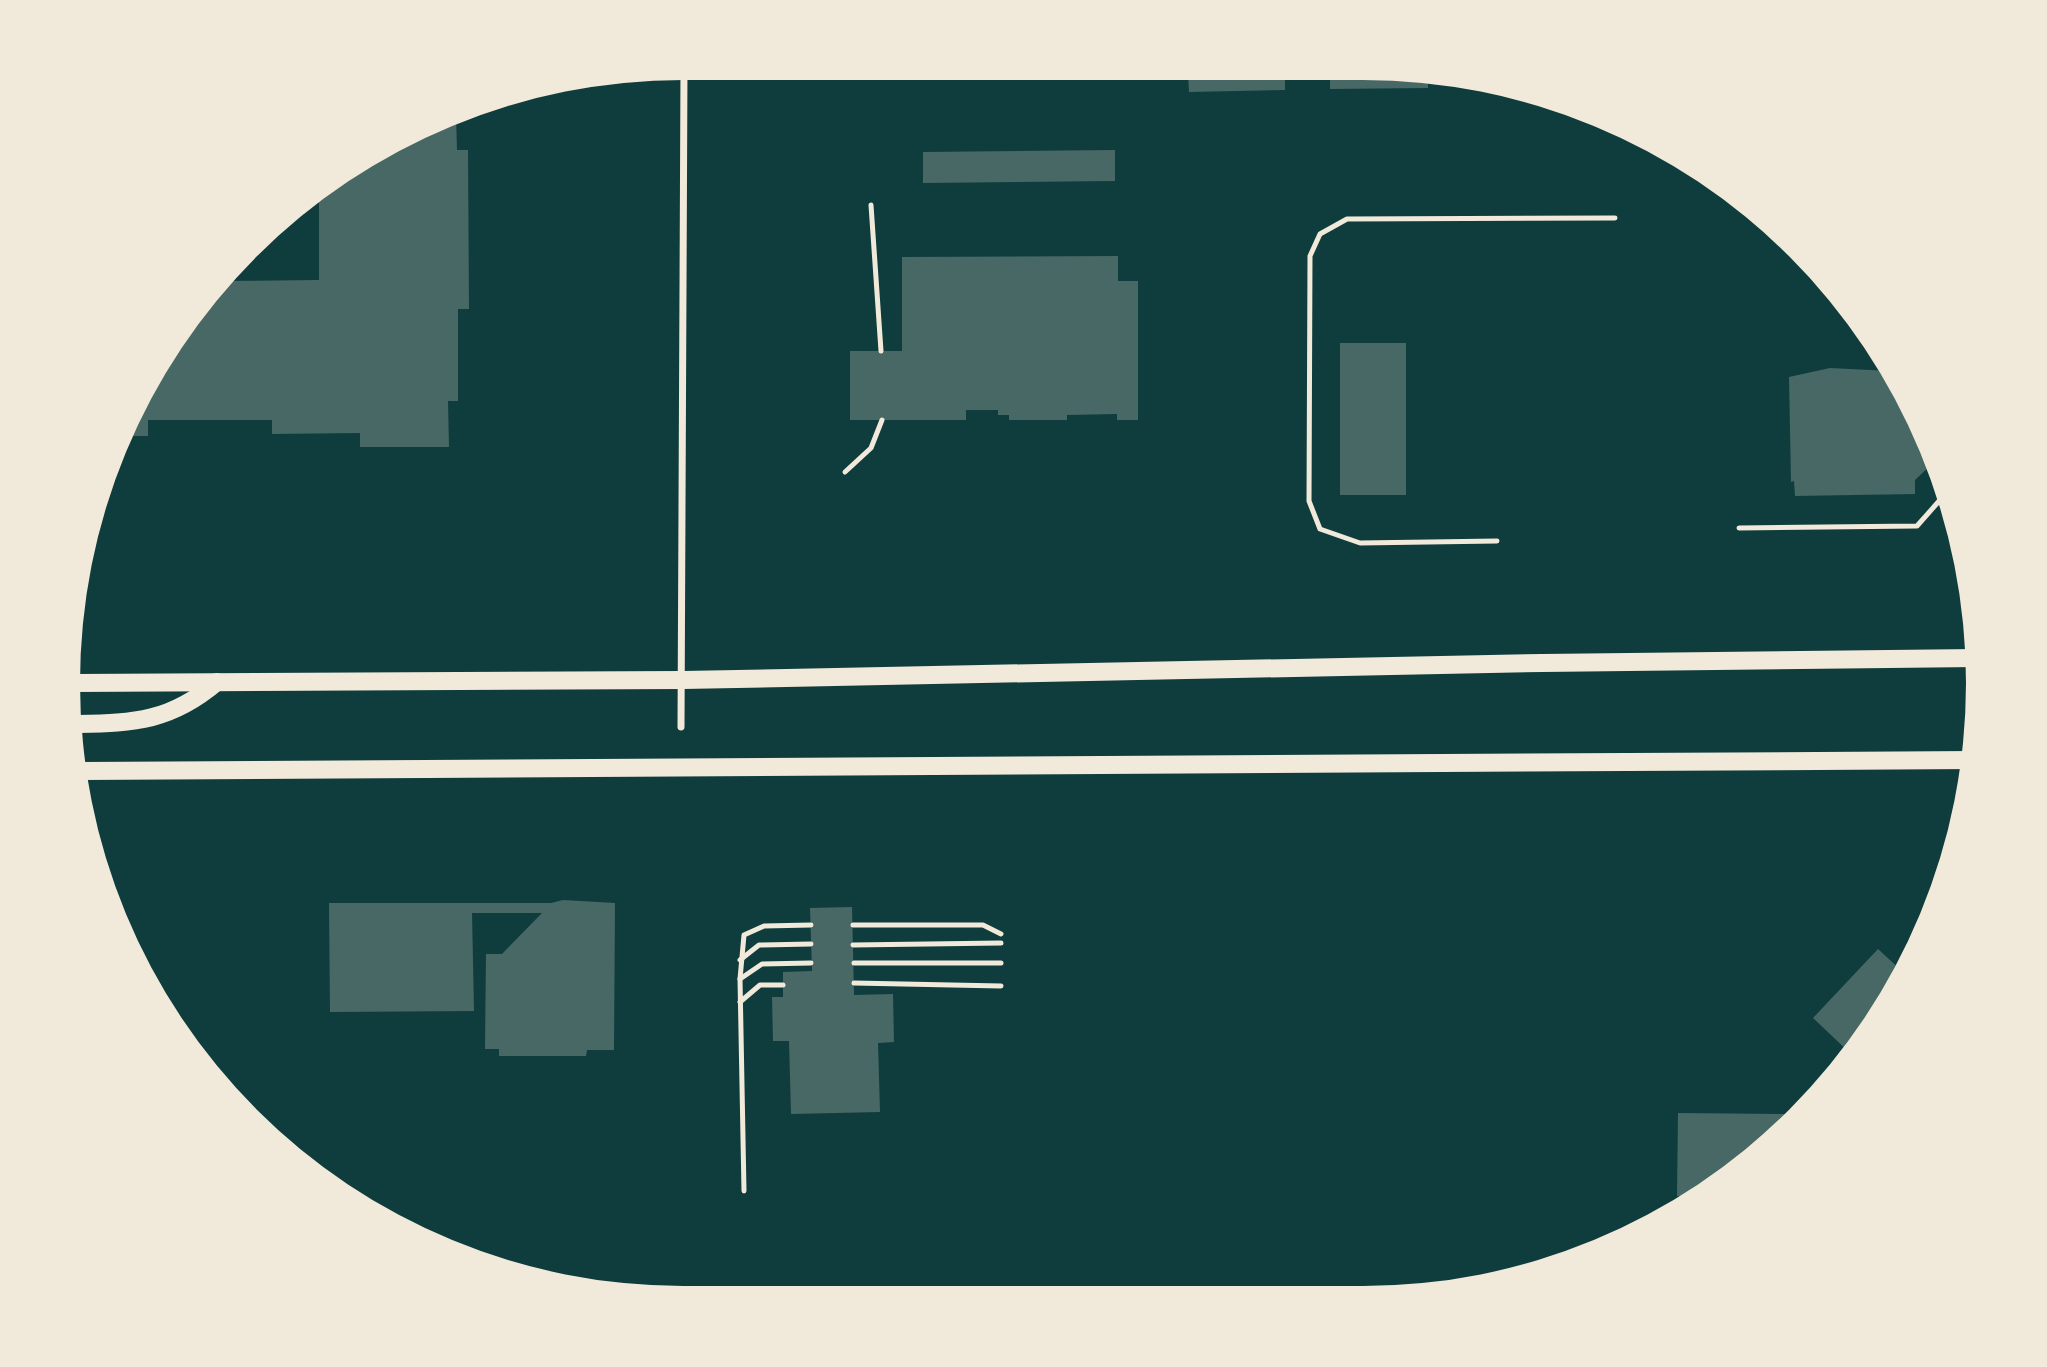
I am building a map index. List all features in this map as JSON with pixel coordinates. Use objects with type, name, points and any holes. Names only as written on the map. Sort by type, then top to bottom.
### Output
[{"type":"main road","points":[[80,683],[683,680],[1542,663],[1965,658]]},
{"type":"main road","points":[[82,724],[151,720],[197,699],[217,682]]},
{"type":"main road","points":[[87,771],[1961,760]]},
{"type":"street","points":[[681,727],[684,80]]},
{"type":"lane","points":[[872,205],[881,351]]},
{"type":"lane","points":[[1497,541],[1360,543],[1320,529],[1309,501],[1310,256],[1320,234],[1347,219],[1615,218]]},
{"type":"lane","points":[[845,472],[871,448],[882,420]]},
{"type":"lane","points":[[1739,528],[1917,526],[1938,502]]},
{"type":"lane","points":[[744,1191],[740,960],[744,935],[764,926],[811,925]]},
{"type":"lane","points":[[853,925],[984,925],[1001,934]]},
{"type":"lane","points":[[853,945],[1001,943]]},
{"type":"lane","points":[[740,960],[759,945],[811,944]]},
{"type":"lane","points":[[740,979],[762,964],[811,963]]},
{"type":"lane","points":[[854,963],[1001,963]]},
{"type":"lane","points":[[854,983],[1001,986]]},
{"type":"lane","points":[[740,1002],[760,985],[783,985]]},
{"type":"building","points":[[1188,80],[1285,80],[1285,90],[1189,92]]},
{"type":"building","points":[[1330,80],[1428,85],[1428,88],[1330,89]]},
{"type":"building","points":[[456,125],[457,150],[468,150],[469,309],[458,309],[458,401],[448,401],[449,447],[360,447],[360,433],[272,434],[272,420],[148,420],[148,436],[134,436],[161,382],[182,348],[235,281],[319,280],[319,203],[382,161]]},
{"type":"building","points":[[1115,150],[1115,181],[923,183],[923,152]]},
{"type":"building","points":[[1118,256],[1118,281],[1138,281],[1138,420],[1117,420],[1117,414],[1067,415],[1067,420],[1009,420],[1009,415],[998,415],[998,410],[966,410],[966,420],[850,420],[850,351],[902,351],[902,257]]},
{"type":"building","points":[[1340,343],[1406,343],[1406,495],[1340,495]]},
{"type":"building","points":[[1830,368],[1879,370],[1904,417],[1927,469],[1915,480],[1915,494],[1795,496],[1794,481],[1791,482],[1789,377]]},
{"type":"building","points":[[563,900],[615,903],[614,1050],[587,1050],[586,1056],[499,1056],[499,1049],[485,1049],[486,954],[502,954],[542,913],[472,913],[474,1011],[330,1012],[329,903],[551,903]]},
{"type":"building","points":[[852,907],[854,995],[893,994],[894,1042],[878,1043],[880,1112],[791,1114],[789,1041],[773,1041],[772,997],[783,997],[783,972],[812,971],[810,908]]},
{"type":"building","points":[[1878,949],[1896,966],[1865,1019],[1844,1048],[1813,1018]]},
{"type":"building","points":[[1678,1113],[1786,1114],[1731,1162],[1699,1185],[1677,1196]]}]
